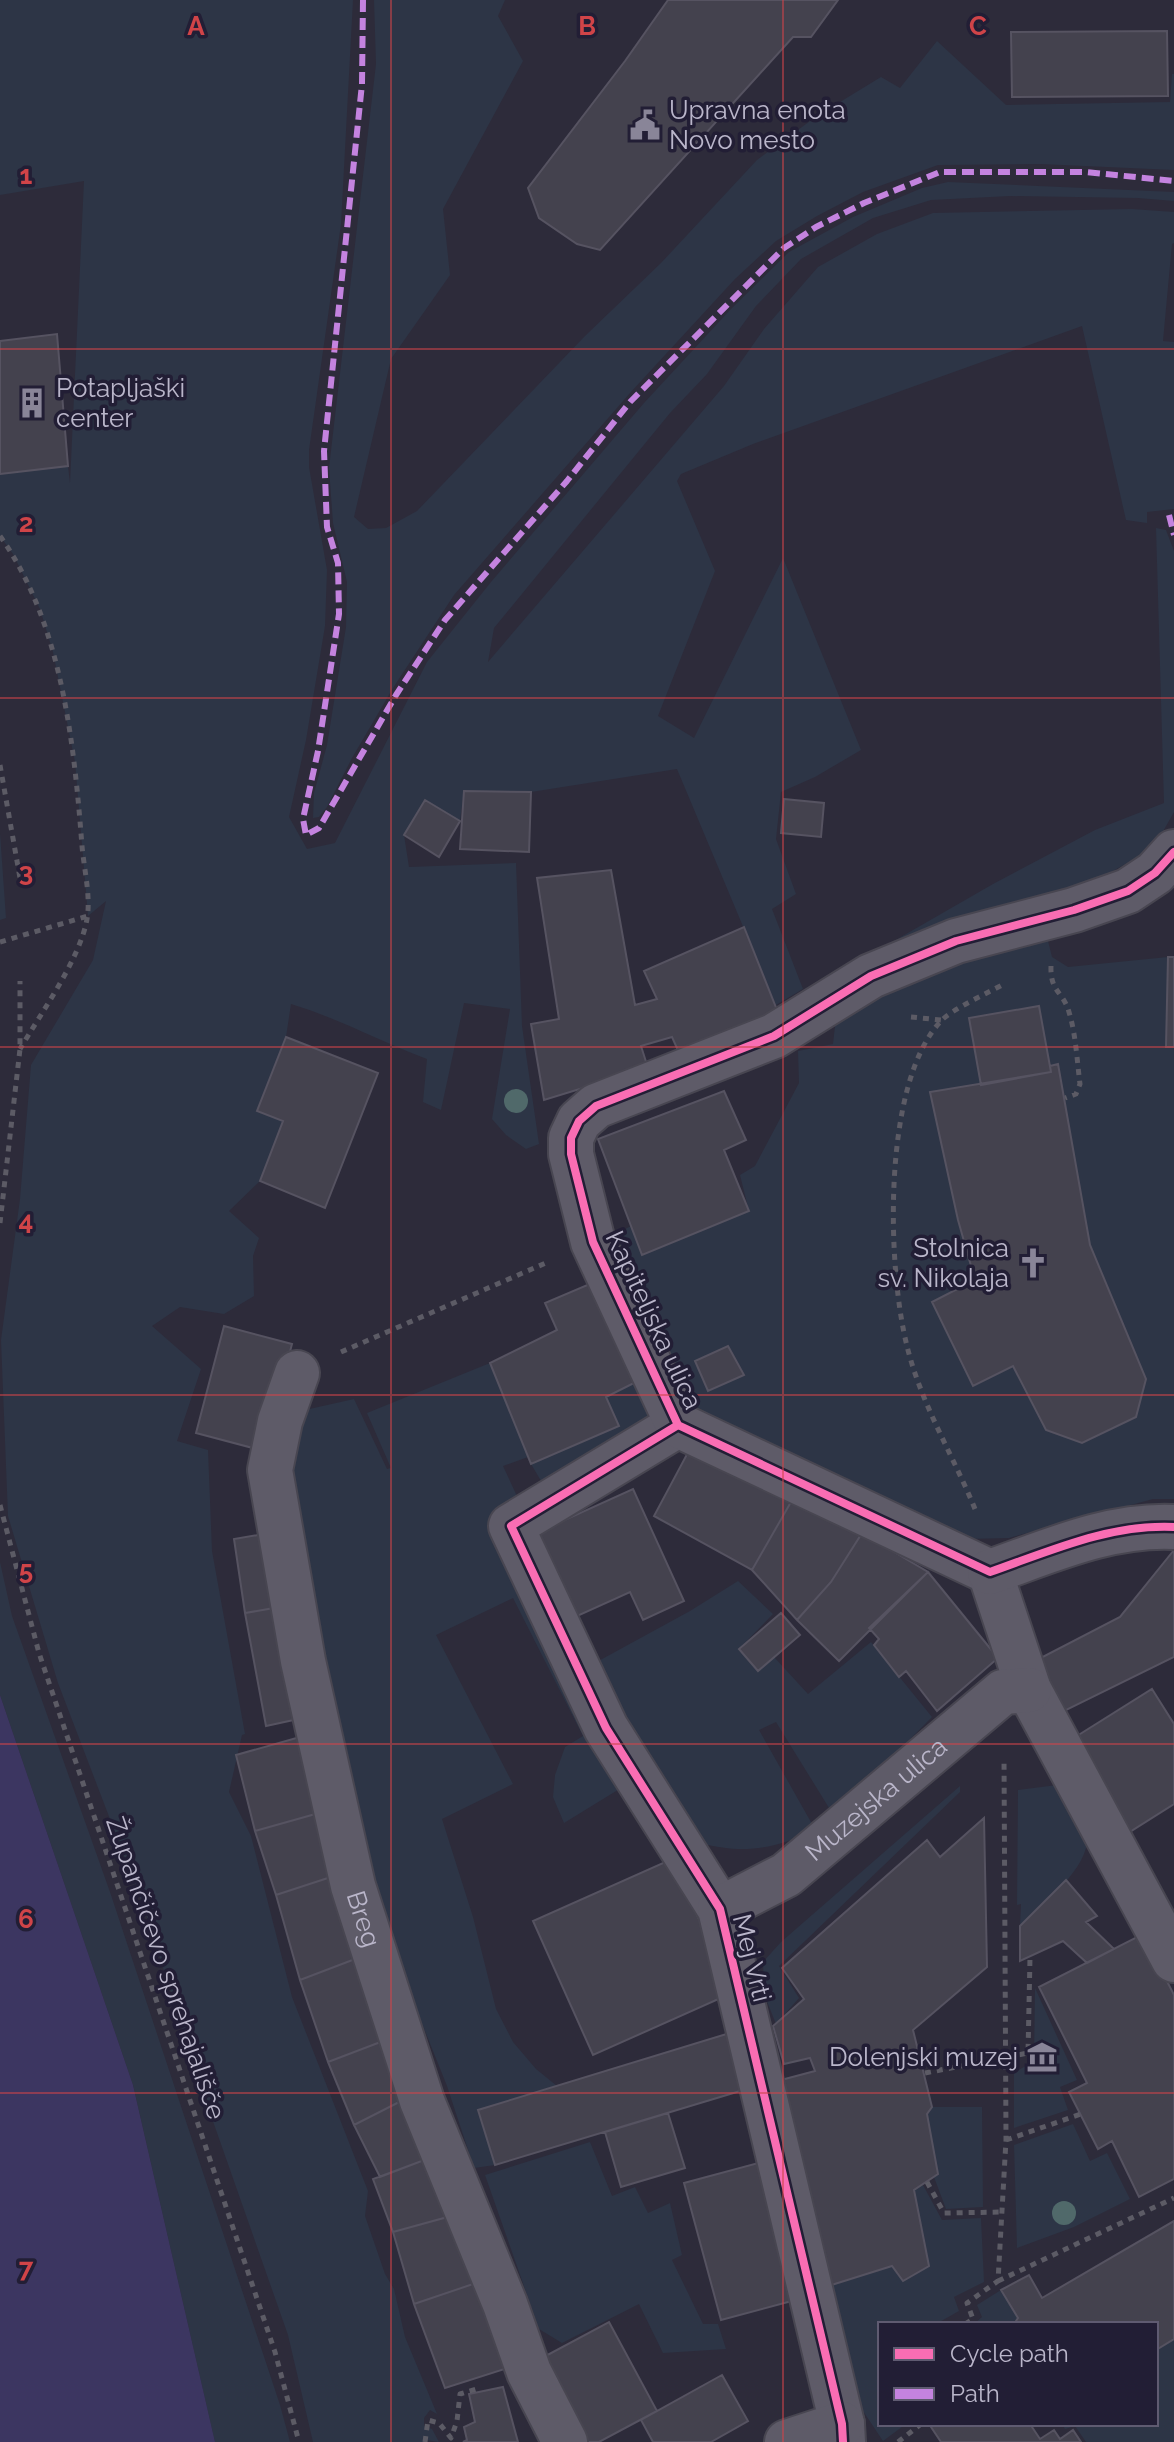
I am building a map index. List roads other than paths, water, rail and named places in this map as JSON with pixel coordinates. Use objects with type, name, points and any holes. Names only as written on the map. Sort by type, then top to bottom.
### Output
[{"type":"street","name":"Kapiteljska ulica","points":[[990,1572],[678,1425],[593,1242],[571,1154],[571,1138],[579,1121],[596,1106],[774,1036],[838,995],[885,970],[956,941],[1074,910],[1128,891],[1168,872]]},
{"type":"street","name":"Breg","points":[[297,1373],[280,1421],[270,1470],[303,1661],[353,1886],[422,2101],[499,2289],[529,2372],[565,2442]]},
{"type":"street","name":"Mej Vrti","points":[[678,1425],[511,1526],[606,1728],[720,1909],[842,2433]]},
{"type":"street","points":[[1174,1527],[1148,1526],[1090,1536],[990,1572],[1016,1691],[1174,1960]]},
{"type":"street","name":"Muzejska ulica","points":[[720,1909],[786,1875],[1016,1691]]},
{"type":"street","points":[[787,2442],[842,2433]]},
{"type":"place","name":"Upravna enota Novo mesto","points":[[645,125]]},
{"type":"place","name":"Potapljaški center","points":[[32,403]]},
{"type":"place","name":"Stolnica sv. Nikolaja","points":[[1033,1263]]},
{"type":"place","name":"Dolenjski muzej","points":[[1042,2057]]}]
